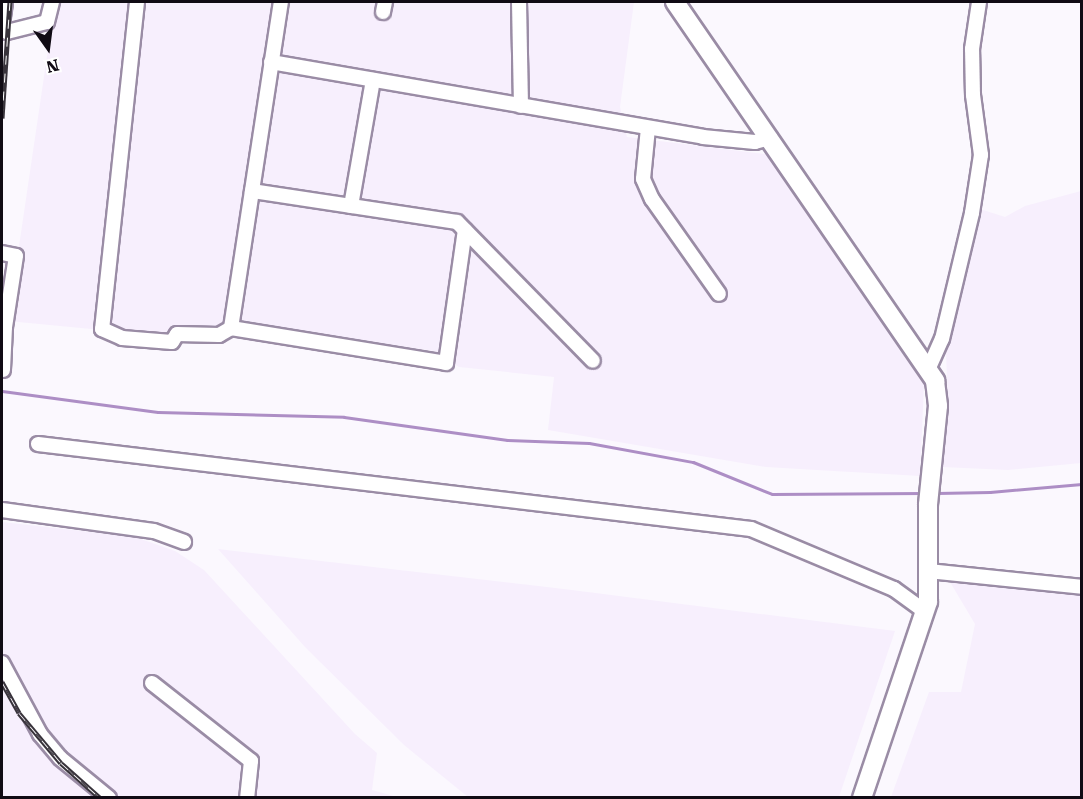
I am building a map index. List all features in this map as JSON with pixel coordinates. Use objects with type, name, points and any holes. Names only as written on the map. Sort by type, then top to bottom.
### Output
[{"type":"main road","points":[[675,2],[934,381],[938,406],[928,505],[928,602],[916,633],[909,640],[862,798]]},
{"type":"main road","points":[[854,798],[884,727]]},
{"type":"street","points":[[2,24],[5,2]]},
{"type":"street","points":[[2,30],[8,32],[47,22],[52,2]]},
{"type":"street","points":[[137,2],[102,328],[122,338],[172,342],[177,334],[219,336],[231,328],[446,363],[465,230]]},
{"type":"street","points":[[231,328],[281,2]]},
{"type":"street","points":[[519,2],[521,106]]},
{"type":"street","points":[[928,370],[942,339],[972,213],[981,155],[973,95],[972,49],[980,2]]},
{"type":"street","points":[[272,62],[703,137],[755,142],[770,138]]},
{"type":"street","points":[[351,206],[373,80]]},
{"type":"street","points":[[648,128],[643,179],[652,199],[719,294]]},
{"type":"street","points":[[252,191],[457,222],[593,361]]},
{"type":"street","points":[[2,253],[16,256],[3,326],[3,370]]},
{"type":"street","points":[[38,444],[751,529],[894,589],[924,611]]},
{"type":"street","points":[[2,510],[154,531],[184,542]]},
{"type":"street","points":[[928,572],[1082,587]]},
{"type":"street","points":[[2,663],[40,734],[60,758],[109,798]]},
{"type":"street","points":[[152,683],[251,761],[247,798]]},
{"type":"shaded area","points":[[55,2],[634,2],[620,107],[627,137],[772,155],[904,349],[924,384],[920,476],[766,467],[548,430],[554,377],[459,367],[434,351],[240,322],[216,341],[8,321]]},
{"type":"shaded area","points":[[1081,191],[1081,463],[1008,470],[942,467],[948,404],[946,353],[980,209],[1005,217],[1025,206]]},
{"type":"shaded area","points":[[2,522],[135,537],[175,551],[204,570],[355,734],[377,753],[372,790],[397,797],[2,797]]},
{"type":"shaded area","points":[[218,549],[564,589],[895,631],[839,797],[468,797],[404,745],[305,647]]},
{"type":"shaded area","points":[[950,582],[1081,594],[1081,797],[891,797],[929,692],[961,692],[975,624]]},
{"type":"waterway","points":[[2,391],[158,412],[344,417],[507,440],[589,443],[693,462],[772,494],[924,493]]},
{"type":"waterway","points":[[937,493],[990,492],[1082,484]]},
{"type":"railway","points":[[2,118],[10,2]]},
{"type":"railway","points":[[2,682],[19,713],[61,763],[100,798]]}]
